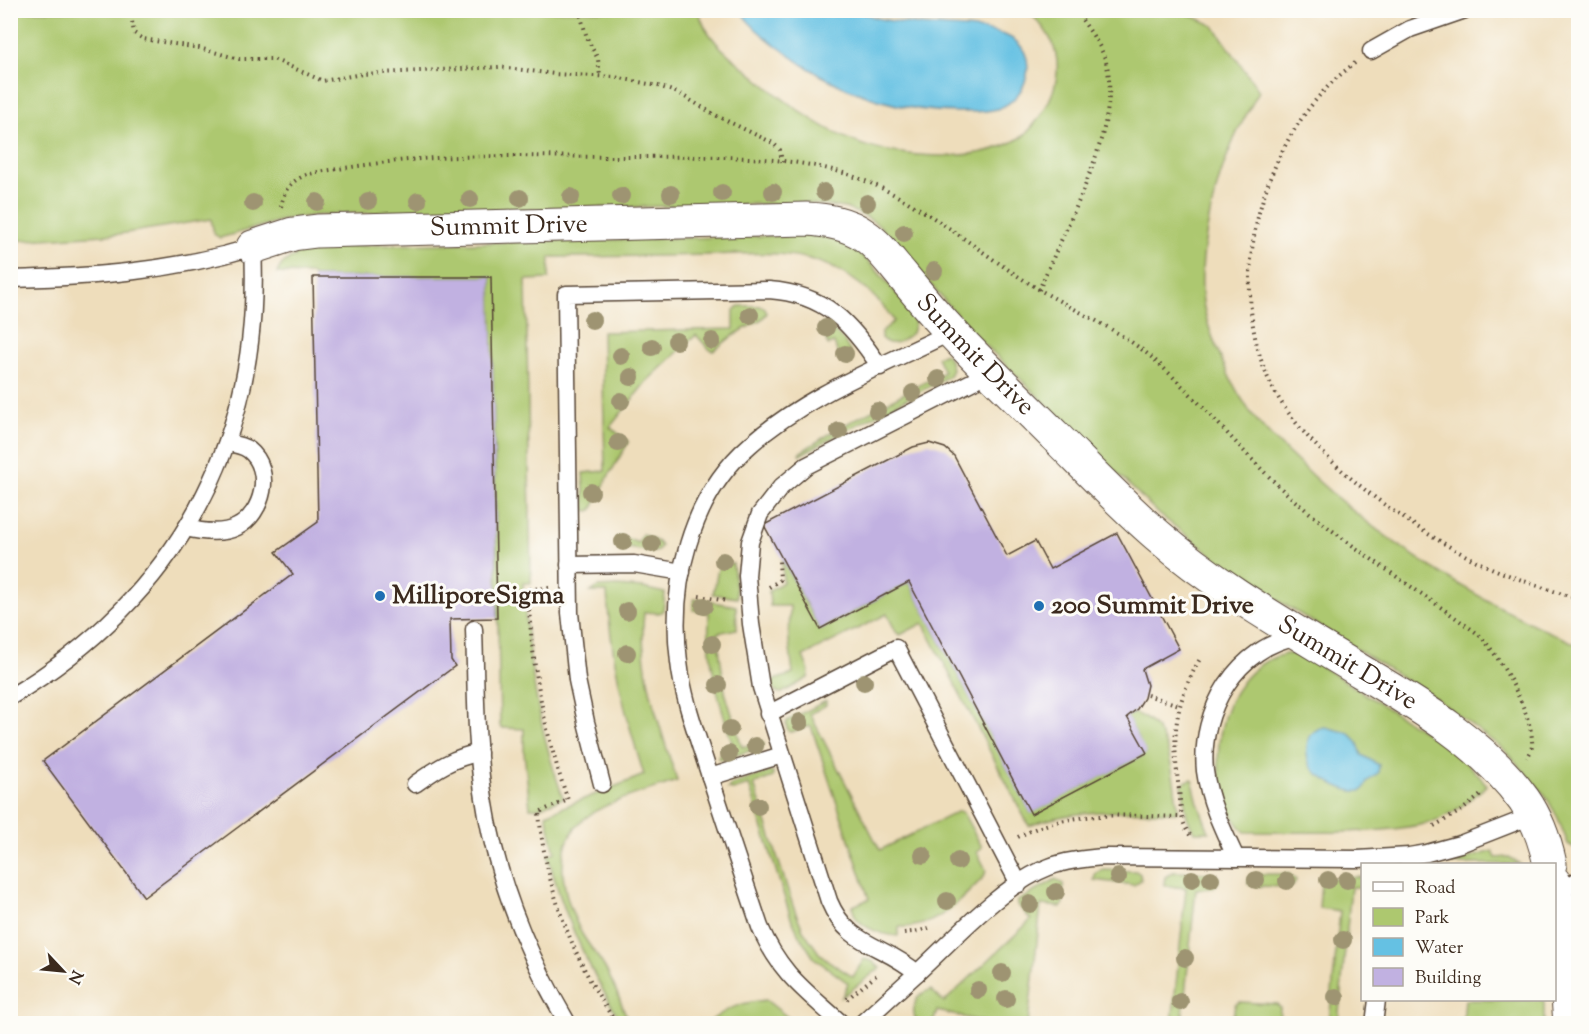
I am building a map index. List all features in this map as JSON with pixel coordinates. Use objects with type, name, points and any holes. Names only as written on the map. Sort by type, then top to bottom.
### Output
[{"type":"street","name":"Summit Drive","points":[[253,247],[293,234],[317,231],[794,219],[828,220],[855,229],[869,239],[951,332],[1159,537],[1228,588],[1397,693],[1466,742],[1505,777],[1534,815],[1553,863]]},
{"type":"street","name":"Summit Drive","points":[[1560,880],[1570,1023]]},
{"type":"lane","points":[[1371,51],[1410,29],[1465,10]]},
{"type":"lane","points":[[10,279],[101,275],[156,269],[196,262],[253,247],[255,288],[250,346],[238,406],[214,476],[186,528],[158,569],[111,621],[71,657],[10,697]]},
{"type":"lane","points":[[602,784],[586,722],[576,669],[570,613],[566,294],[769,290],[790,292],[818,301],[834,312],[856,333],[880,367]]},
{"type":"lane","points":[[842,1023],[797,985],[772,953],[760,927],[688,709],[679,661],[676,614],[682,572],[691,535],[714,487],[735,459],[764,433],[796,410],[951,332]]},
{"type":"lane","points":[[917,973],[902,961],[857,939],[838,919],[830,901],[768,714],[756,663],[747,576],[750,542],[760,514],[781,487],[806,466],[991,372]]},
{"type":"lane","points":[[186,528],[212,532],[238,527],[246,521],[258,503],[263,481],[258,462],[247,449],[227,443]]},
{"type":"lane","points":[[569,565],[619,563],[682,572]]},
{"type":"lane","points":[[474,629],[478,753],[488,821],[502,879],[541,974],[568,1023]]},
{"type":"lane","points":[[1236,858],[1210,798],[1205,756],[1209,728],[1228,682],[1246,660],[1280,640],[1302,635]]},
{"type":"lane","points":[[768,714],[896,648],[1019,884]]},
{"type":"lane","points":[[415,784],[443,764],[478,753]]},
{"type":"lane","points":[[710,777],[782,755]]},
{"type":"lane","points":[[872,1020],[917,973],[995,902],[1048,867],[1083,859],[1107,857],[1391,861],[1427,854],[1534,815]]},
{"type":"lane","points":[[1374,1023],[1377,1001]]},
{"type":"path","points":[[130,10],[134,33],[143,39],[199,48],[239,59],[273,59],[323,81],[362,74],[499,67],[638,81],[678,93],[719,117],[773,143],[780,150],[782,162]]},
{"type":"path","points":[[579,10],[587,38],[598,59],[600,76]]},
{"type":"path","points":[[1040,290],[1094,164],[1108,105],[1109,75],[1106,61],[1076,10]]},
{"type":"path","points":[[1371,51],[1346,70],[1306,112],[1273,167],[1262,199],[1254,231],[1250,291],[1252,318],[1265,370],[1276,394],[1307,435],[1344,472],[1382,502],[1477,561],[1515,578],[1578,599]]},
{"type":"path","points":[[766,589],[780,580],[779,561]]},
{"type":"path","points":[[552,588],[528,589],[529,614],[533,660],[541,706],[558,772],[568,800],[539,812],[541,840],[562,916],[591,978],[617,1023]]},
{"type":"path","points":[[692,594],[725,601]]},
{"type":"path","points":[[1147,695],[1179,705]]},
{"type":"path","points":[[1431,827],[1461,811],[1489,788]]},
{"type":"path","points":[[1012,841],[1041,826],[1077,817],[1182,817]]},
{"type":"path","points":[[844,1001],[881,972]]},
{"type":"green space","points":[[10,11],[699,11],[708,31],[722,49],[770,89],[816,122],[866,146],[899,153],[935,156],[971,154],[1005,145],[1020,138],[1032,128],[1041,115],[1054,87],[1057,60],[1048,35],[1027,11],[1182,11],[1214,26],[1259,91],[1226,160],[1210,215],[1203,253],[1203,304],[1208,326],[1222,362],[1242,400],[1265,429],[1285,450],[1362,518],[1466,589],[1578,645],[1578,850],[1568,844],[1558,818],[1545,795],[1507,752],[1437,699],[1266,593],[1160,515],[969,329],[879,225],[863,215],[845,208],[805,203],[329,214],[286,219],[220,238],[214,234],[211,219],[120,234],[11,241]]},
{"type":"green space","points":[[809,235],[843,242],[860,253],[911,312],[915,322],[912,333],[897,343],[885,341],[881,338],[881,332],[894,321],[870,292],[850,277],[828,265],[790,255],[550,257],[549,279],[526,280],[531,583],[523,583],[525,611],[540,719],[563,798],[538,808],[530,808],[524,729],[500,726],[491,277],[313,277],[312,274],[277,273],[286,261],[295,257],[294,249],[305,247]]},
{"type":"green space","points":[[739,306],[761,306],[767,313],[762,319],[734,335],[713,351],[696,335],[646,382],[610,427],[628,443],[592,510],[585,510],[583,473],[605,471],[602,332],[734,329],[734,310]]},
{"type":"green space","points":[[825,323],[844,341],[852,355],[850,362],[840,360],[834,343],[828,345],[821,327]]},
{"type":"green space","points":[[945,353],[952,369],[949,376],[800,455],[799,453],[839,428],[944,372],[937,357]]},
{"type":"green space","points":[[642,534],[658,542],[661,546],[659,550],[655,552],[620,547],[615,543],[616,539],[621,536],[638,543]]},
{"type":"green space","points":[[782,559],[820,629],[909,582],[1031,813],[1146,753],[1127,717],[1133,713],[1146,719],[1156,728],[1163,740],[1172,767],[1178,809],[1176,812],[1083,813],[1029,826],[923,623],[900,635],[896,632],[887,614],[803,656],[809,671],[808,678],[782,693],[776,692],[772,686],[774,680],[793,674],[789,641],[790,606],[770,606],[769,591],[783,582]]},
{"type":"green space","points":[[727,563],[733,564],[737,598],[713,594],[718,569]]},
{"type":"green space","points":[[617,586],[665,593],[663,611],[644,612],[644,655],[652,698],[677,781],[615,802],[584,819],[573,831],[566,845],[563,875],[565,890],[575,920],[609,975],[629,1023],[622,1023],[610,1003],[569,921],[548,855],[555,852],[546,814],[644,775],[619,685],[611,639],[607,592],[591,592],[598,587]]},
{"type":"green space","points":[[694,599],[736,606],[737,629],[717,633],[725,692],[742,747],[761,741],[764,744],[762,747],[720,760],[718,758],[720,754],[734,749],[719,699],[712,665],[709,613],[693,610]]},
{"type":"green space","points":[[1286,654],[1297,654],[1308,658],[1433,737],[1469,765],[1487,785],[1456,810],[1434,821],[1419,825],[1356,832],[1245,832],[1230,811],[1221,786],[1218,759],[1221,731],[1229,704],[1243,681],[1262,664]]},
{"type":"green space","points":[[826,701],[826,705],[810,714],[880,850],[959,811],[963,813],[982,847],[977,852],[986,870],[984,877],[946,912],[925,923],[899,927],[898,936],[869,928],[857,919],[853,906],[869,899],[811,726],[791,732],[788,731],[786,725],[787,721]]},
{"type":"green space","points":[[773,773],[773,777],[754,784],[793,906],[803,930],[819,953],[853,977],[864,959],[872,961],[880,968],[842,997],[848,983],[814,958],[791,918],[749,785],[733,790],[728,789],[731,785]]},
{"type":"green space","points":[[1192,779],[1209,832],[1194,832],[1187,817],[1182,785]]},
{"type":"green space","points":[[1493,851],[1496,858],[1509,857],[1518,863],[1452,863]]},
{"type":"green space","points":[[1103,870],[1136,871],[1140,874],[1141,880],[1134,885],[1094,880],[1095,874]]},
{"type":"green space","points":[[1173,872],[1212,873],[1218,876],[1218,883],[1213,888],[1196,889],[1182,1023],[1172,1023],[1186,888],[1164,884],[1165,877]]},
{"type":"green space","points":[[1254,874],[1289,874],[1296,880],[1291,887],[1253,886],[1248,884],[1248,877]]},
{"type":"green space","points":[[1361,877],[1361,887],[1351,887],[1338,1023],[1329,1023],[1340,911],[1319,908],[1323,879]]},
{"type":"green space","points":[[1056,879],[1063,884],[1063,905],[1061,907],[1041,905],[1028,1023],[988,1023],[937,1011],[933,1023],[918,1023],[914,1013],[917,999],[931,990],[944,1002],[1031,920],[1017,904],[1018,901]]},
{"type":"green space","points":[[766,1000],[795,1023],[708,1023],[721,1013],[735,1007]]},
{"type":"green space","points":[[1465,1001],[1544,1001],[1544,1023],[1463,1023]]},
{"type":"green space","points":[[1239,1002],[1277,1004],[1280,1008],[1279,1023],[1232,1023],[1235,1005]]},
{"type":"water","points":[[850,10],[899,22],[998,33],[1018,43],[1025,52],[1028,63],[1027,74],[1017,95],[1008,104],[997,109],[977,112],[943,112],[901,106],[860,94],[802,64],[768,40],[741,11]]},
{"type":"water","points":[[1325,727],[1349,733],[1357,741],[1362,755],[1379,765],[1378,773],[1368,781],[1363,790],[1342,788],[1313,770],[1308,759],[1308,741],[1314,732]]},
{"type":"building","name":"MilliporeSigma","points":[[313,277],[491,277],[497,618],[450,619],[451,660],[455,666],[144,897],[43,761],[293,574],[276,552],[318,522]]},
{"type":"building","name":"200 Summit Drive","points":[[929,443],[945,448],[954,456],[1007,556],[1035,541],[1050,569],[1117,533],[1179,649],[1142,669],[1147,685],[1144,698],[1137,709],[1127,717],[1147,753],[1031,814],[909,582],[820,629],[764,525],[913,447]]},
{"type":"place","name":"MilliporeSigma","points":[[380,596]]},
{"type":"place","name":"200 Summit Drive","points":[[1039,606]]}]
